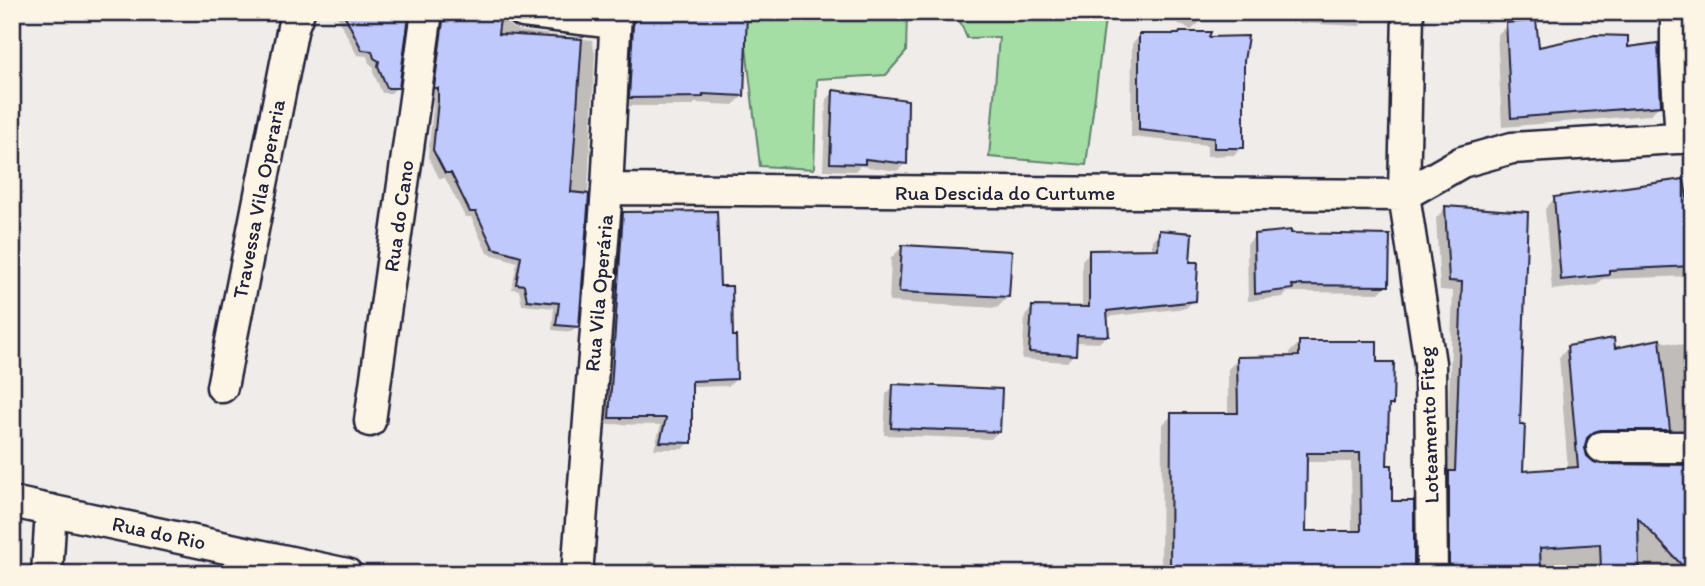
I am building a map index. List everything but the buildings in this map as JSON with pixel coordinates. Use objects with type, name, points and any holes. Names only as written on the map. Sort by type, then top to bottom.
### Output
[{"type":"street","name":"Travessa Vila Operaria","points":[[222,387],[293,27],[299,12]]},
{"type":"street","name":"Rua do Cano","points":[[370,421],[428,12]]},
{"type":"street","points":[[523,12],[615,18]]},
{"type":"street","name":"Loteamento Fiteg","points":[[1408,12],[1404,195],[1430,363],[1433,574]]},
{"type":"street","points":[[1404,195],[1462,162],[1512,148],[1687,137],[1676,61],[1676,12]]},
{"type":"street","name":"Rua Vila Operária","points":[[577,574],[607,189],[615,18]]},
{"type":"street","name":"Rua Descida do Curtume","points":[[607,189],[1404,195]]},
{"type":"street","points":[[1602,447],[1693,447]]},
{"type":"street","name":"Rua do Rio","points":[[12,502],[347,574]]},
{"type":"street","points":[[47,574],[51,510]]},
{"type":"green space","points":[[742,12],[907,12],[906,52],[886,75],[817,79],[814,169],[760,166]]},
{"type":"green space","points":[[956,12],[1106,12],[1086,165],[989,157],[999,37],[967,38]]}]
